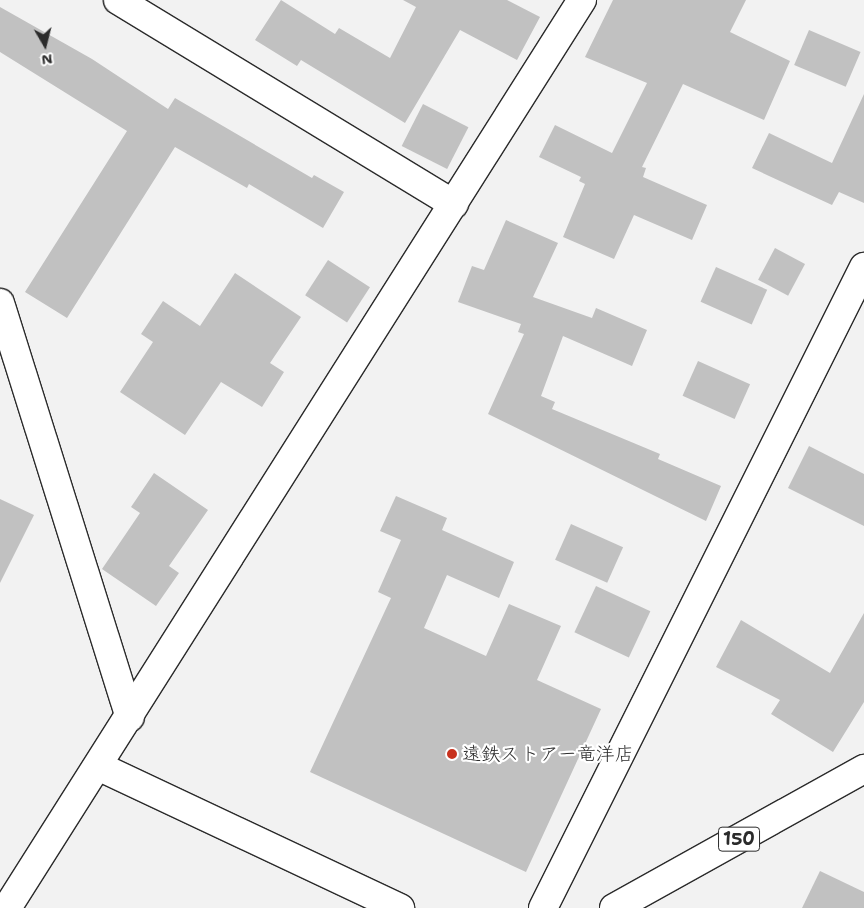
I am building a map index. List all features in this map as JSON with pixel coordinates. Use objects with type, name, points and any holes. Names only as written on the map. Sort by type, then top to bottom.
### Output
[{"type":"main road","points":[[118,0],[454,204]]},
{"type":"main road","points":[[8,908],[582,0]]},
{"type":"main road","points":[[543,908],[864,267]]},
{"type":"main road","points":[[0,303],[130,717]]},
{"type":"main road","points":[[98,766],[400,908]]},
{"type":"main road","name":"150","points":[[614,908],[864,769]]},
{"type":"building","points":[[281,0],[335,34],[339,28],[390,58],[416,7],[403,0],[507,0],[540,17],[517,60],[460,30],[405,123],[301,60],[297,66],[255,40]]},
{"type":"building","points":[[613,0],[746,0],[730,32],[790,61],[764,120],[683,84],[642,167],[646,168],[643,177],[707,205],[692,240],[634,215],[614,259],[563,237],[585,184],[579,181],[581,177],[539,157],[555,125],[612,153],[647,83],[585,57]]},
{"type":"building","points":[[0,7],[92,59],[168,109],[175,98],[312,178],[314,175],[344,192],[323,228],[249,184],[247,188],[175,147],[67,318],[25,292],[127,131],[0,52]]},
{"type":"building","points":[[809,30],[861,52],[846,87],[794,65]]},
{"type":"building","points":[[864,94],[864,203],[839,192],[832,205],[752,168],[769,133],[832,163]]},
{"type":"building","points":[[423,104],[468,127],[447,169],[402,146]]},
{"type":"building","points":[[506,220],[558,243],[533,297],[592,318],[596,308],[647,330],[632,366],[563,336],[541,396],[555,402],[552,409],[660,454],[658,459],[721,486],[706,521],[488,414],[524,334],[518,332],[521,324],[458,302],[472,266],[484,270]]},
{"type":"building","points":[[775,248],[805,264],[788,296],[758,280]]},
{"type":"building","points":[[328,260],[370,287],[347,322],[305,295]]},
{"type":"building","points":[[716,267],[767,290],[752,324],[701,302]]},
{"type":"building","points":[[235,273],[301,317],[270,363],[284,372],[262,407],[221,382],[185,435],[120,392],[153,342],[141,334],[163,301],[200,326]]},
{"type":"building","points":[[698,361],[750,384],[735,419],[683,396]]},
{"type":"building","points":[[809,446],[864,474],[864,526],[788,488]]},
{"type":"building","points":[[154,473],[208,510],[169,566],[179,573],[156,606],[102,569],[140,513],[131,507]]},
{"type":"building","points":[[396,496],[447,518],[442,530],[514,562],[499,598],[447,575],[424,628],[486,656],[509,604],[561,626],[537,680],[601,709],[526,872],[310,772],[391,598],[378,592],[401,540],[380,531]]},
{"type":"building","points":[[0,499],[34,515],[0,583]]},
{"type":"building","points":[[571,524],[623,547],[607,583],[555,560]]},
{"type":"building","points":[[596,586],[650,611],[629,658],[574,632]]},
{"type":"building","points":[[864,613],[864,702],[833,752],[771,714],[780,700],[716,667],[741,620],[830,673]]},
{"type":"building","points":[[820,871],[864,892],[864,908],[802,908]]},
{"type":"place","name":"遠鉄ストアー竜洋店","points":[[452,754]]}]
